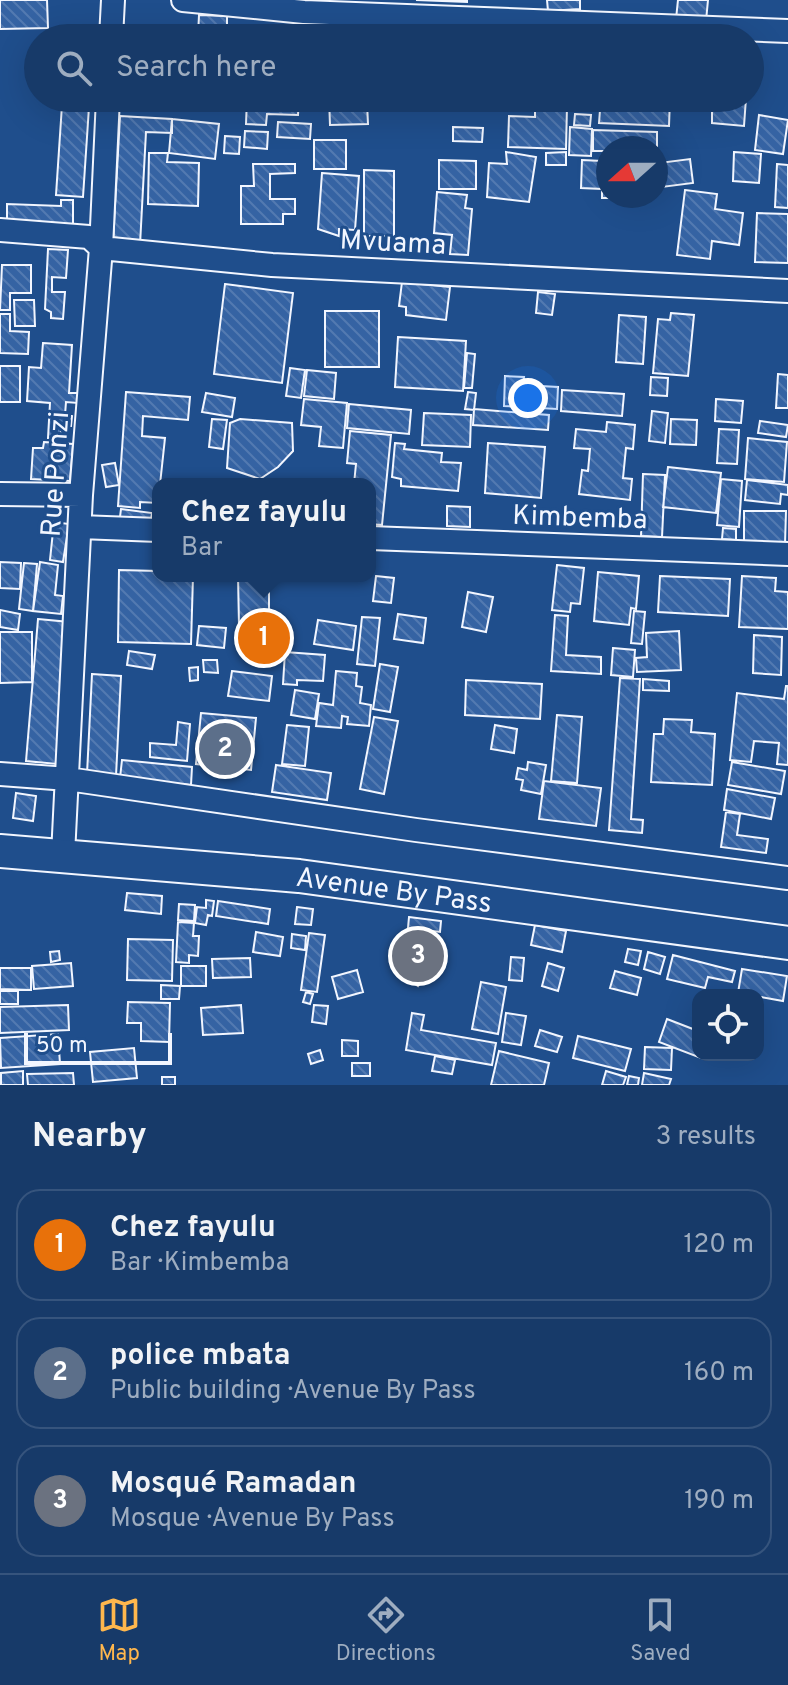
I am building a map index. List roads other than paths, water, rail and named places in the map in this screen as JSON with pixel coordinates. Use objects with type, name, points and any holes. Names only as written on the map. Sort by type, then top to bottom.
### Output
[{"type":"highway","name":"Avenue By Pass","points":[[0,851],[299,876],[788,943]]},
{"type":"street","points":[[112,24],[113,0]]},
{"type":"street","points":[[183,0],[304,12],[610,24]]},
{"type":"street","points":[[764,30],[788,31]]},
{"type":"street","name":"Rue Ponzi","points":[[63,855],[81,495],[101,248],[107,112]]},
{"type":"street","name":"Mvuama","points":[[0,230],[89,237],[101,248],[272,265],[788,291]]},
{"type":"street","points":[[0,494],[81,495]]},
{"type":"street","points":[[80,527],[152,530]]},
{"type":"street","name":"Kimbemba","points":[[376,538],[788,554]]},
{"type":"street","points":[[0,774],[68,779],[416,830],[788,878]]},
{"type":"place","name":"Chez fayulu","points":[[264,638]]},
{"type":"place","name":"police mbata","points":[[225,749]]},
{"type":"place","name":"Mosqué Ramadan","points":[[418,956]]}]
